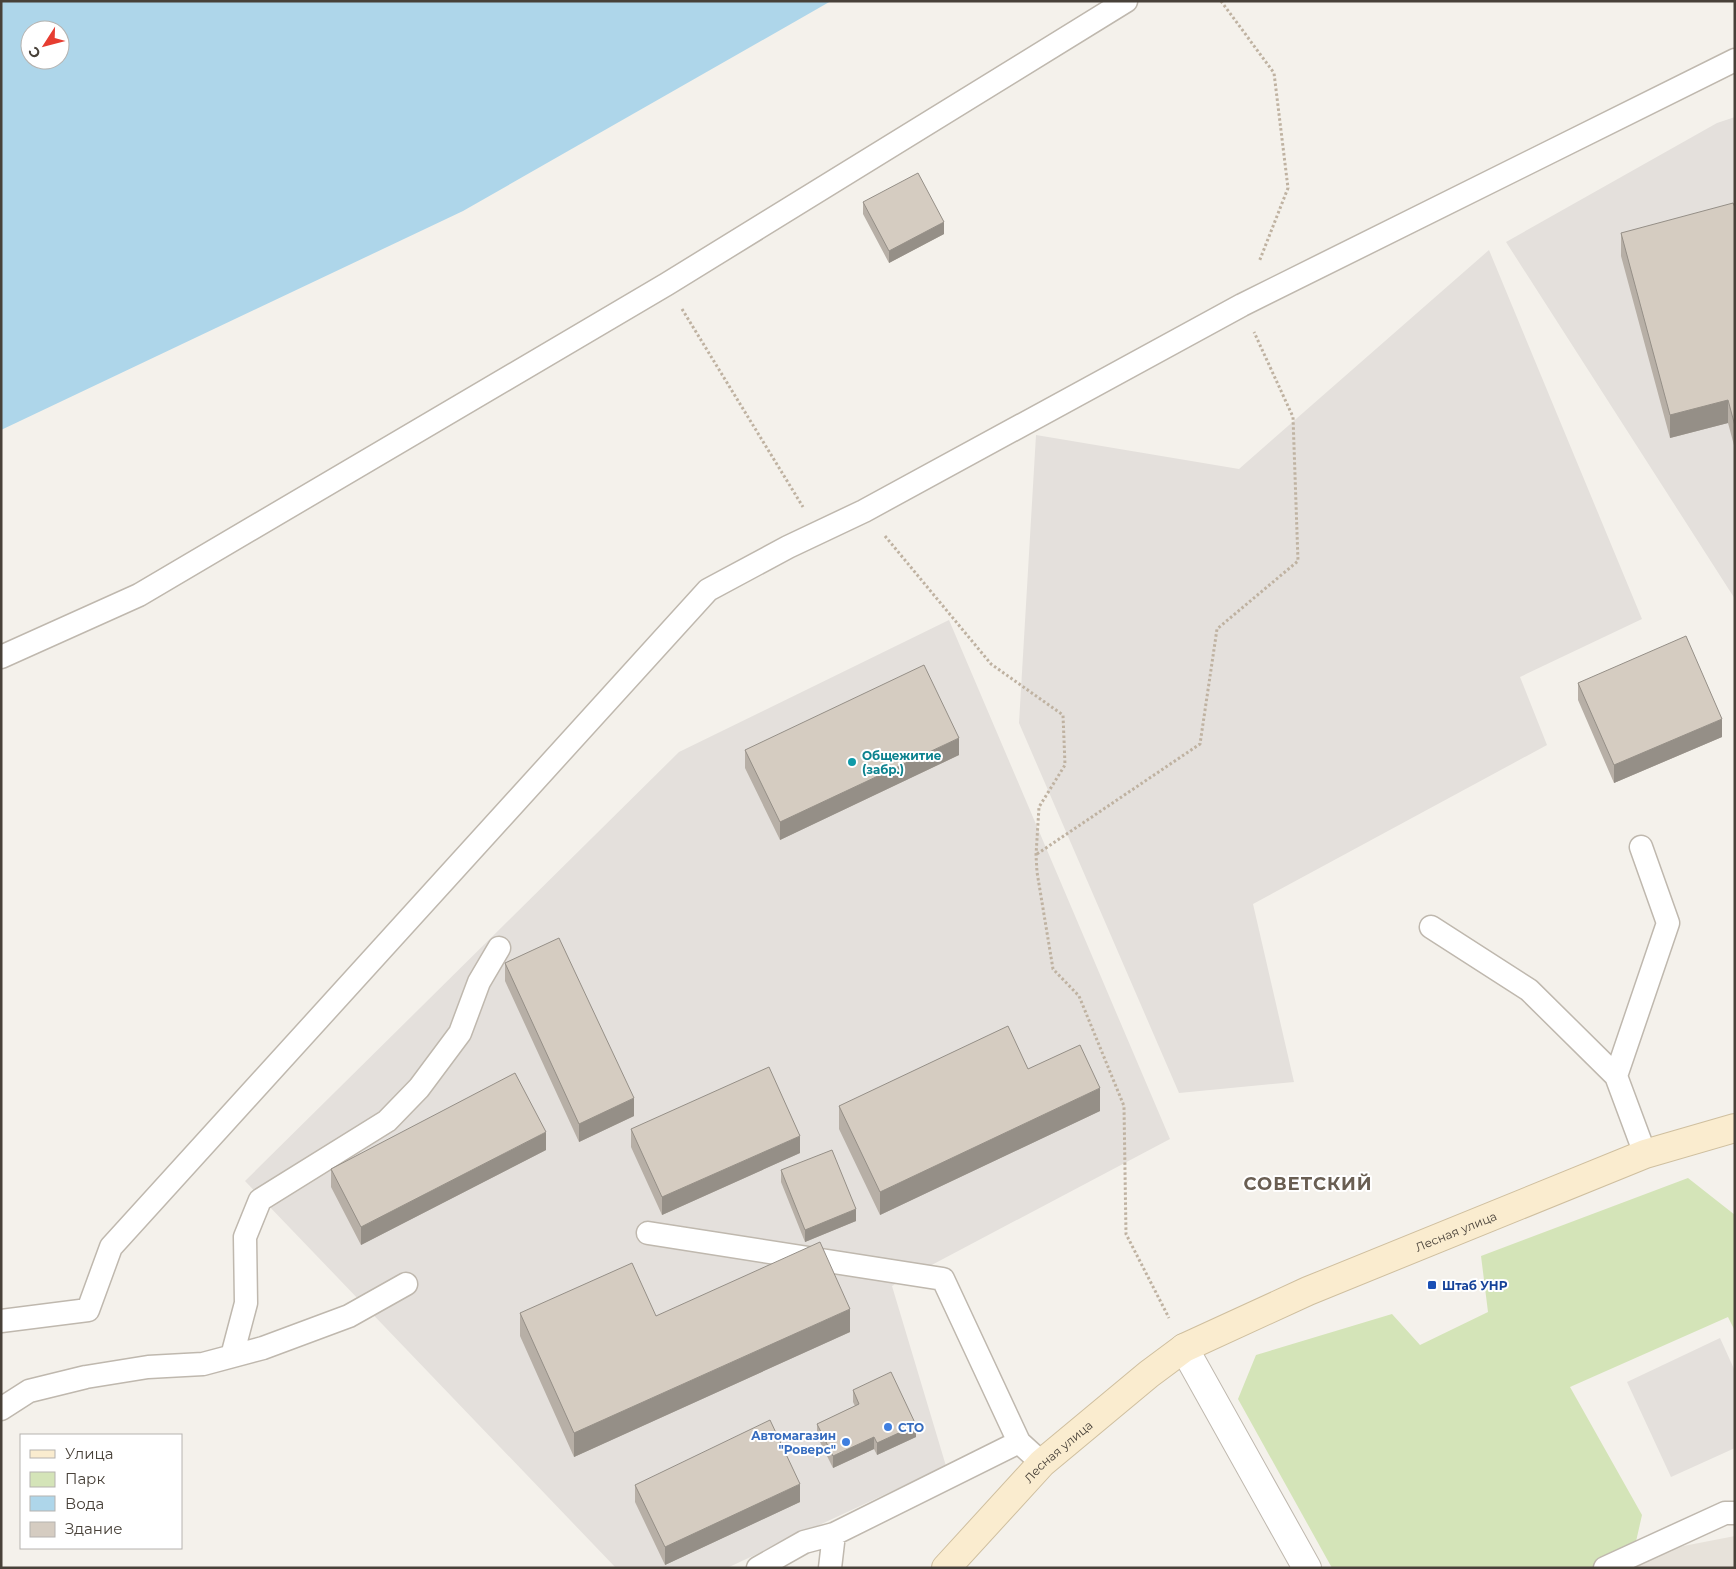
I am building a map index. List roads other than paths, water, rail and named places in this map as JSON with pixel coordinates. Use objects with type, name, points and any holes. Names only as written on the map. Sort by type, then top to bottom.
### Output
[{"type":"main road","name":"Лесная улица","points":[[946,1568],[1042,1462],[1149,1374],[1184,1348],[1308,1292],[1644,1154],[1735,1128]]},
{"type":"street","points":[[1184,1348],[1307,1568]]},
{"type":"lane","points":[[1,657],[139,596],[667,284],[1126,1]]},
{"type":"lane","points":[[1,1321],[88,1310],[111,1247],[708,590],[788,547],[864,511],[1242,305],[1735,60]]},
{"type":"lane","points":[[1616,1076],[1668,923],[1641,847]]},
{"type":"lane","points":[[1431,927],[1529,990],[1616,1076],[1644,1154]]},
{"type":"lane","points":[[232,1356],[246,1303],[245,1237],[260,1200],[387,1121],[419,1088],[460,1033],[479,982],[499,948]]},
{"type":"lane","points":[[648,1233],[943,1279],[1020,1442],[1042,1462]]},
{"type":"lane","points":[[1,1409],[29,1391],[86,1377],[148,1367],[203,1364],[263,1348],[349,1316],[406,1284]]},
{"type":"lane","points":[[758,1568],[804,1542],[834,1534],[1020,1442]]},
{"type":"lane","points":[[1605,1568],[1732,1511]]},
{"type":"lane","points":[[830,1568],[834,1534]]},
{"type":"water","points":[[1,1],[831,1],[463,211],[1,430]]},
{"type":"place","name":"Общежитие (забр.)","points":[[852,762]]},
{"type":"place","name":"Штаб УНР","points":[[1432,1285]]},
{"type":"place","name":"СТО","points":[[888,1427]]},
{"type":"place","name":"Автомагазин \"Роверс\"","points":[[846,1442]]},
{"type":"district","name":"СОВЕТСКИЙ","points":[[1308,1184]]}]
